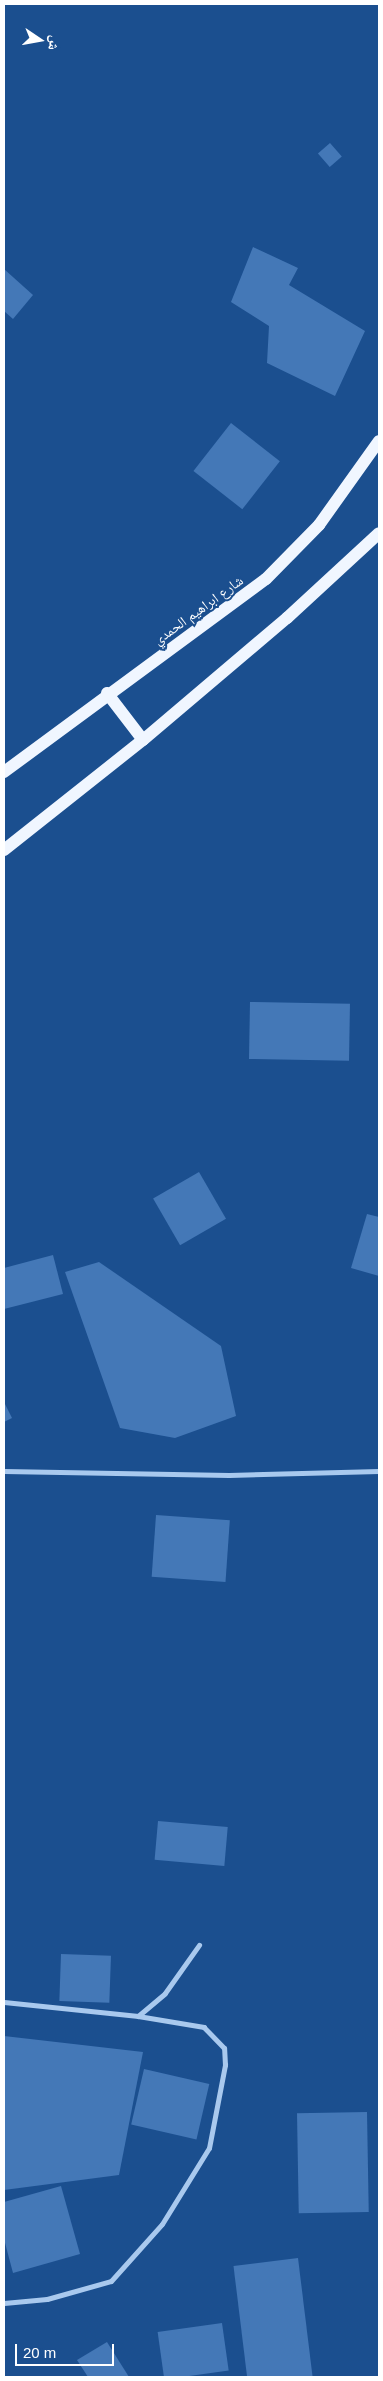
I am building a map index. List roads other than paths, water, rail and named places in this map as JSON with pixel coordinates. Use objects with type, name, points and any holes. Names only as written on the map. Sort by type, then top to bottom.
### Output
[{"type":"main road","name":"شارع ابراهيم الحمدي","points":[[4,772],[106,693],[266,579],[319,525],[379,441]]},
{"type":"main road","points":[[4,850],[143,740],[287,618],[379,533]]},
{"type":"main road","points":[[106,693],[143,740]]},
{"type":"street","points":[[4,1471],[229,1474],[379,1472]]},
{"type":"street","points":[[138,2016],[165,1993],[199,1946]]},
{"type":"street","points":[[4,2002],[138,2016],[204,2027],[224,2048],[225,2065],[209,2148],[162,2224],[111,2281],[48,2299],[4,2303]]}]
